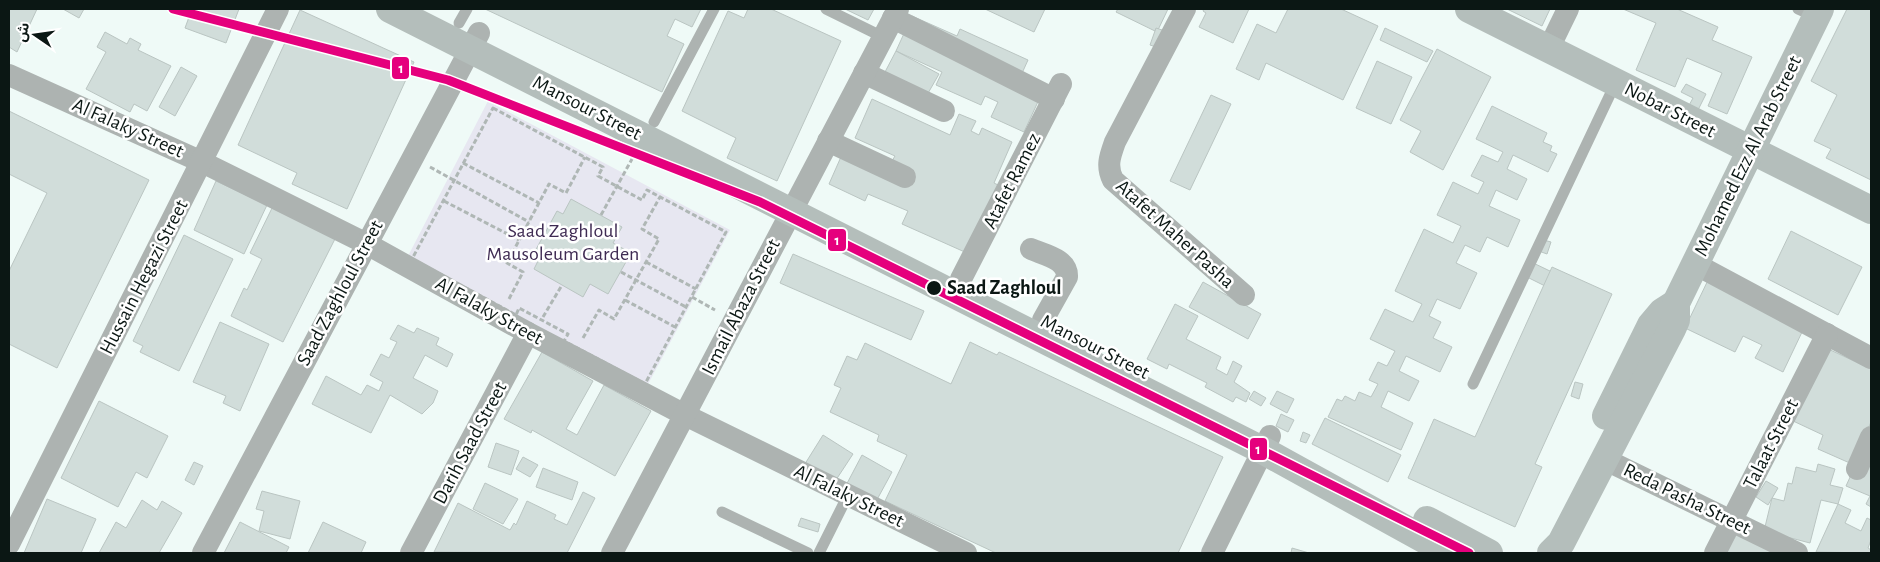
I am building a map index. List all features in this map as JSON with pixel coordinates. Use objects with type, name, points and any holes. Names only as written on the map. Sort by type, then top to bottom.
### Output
[{"type":"street","name":"Hussain Hegazi Street","points":[[9,544],[278,9]]},
{"type":"street","name":"Mansour Street","points":[[390,9],[469,29],[654,122],[795,204],[961,279],[1043,320],[1267,443],[1449,553]]},
{"type":"street","name":"Mansour Street","points":[[431,9],[795,204],[1489,553]]},
{"type":"street","name":"Atafet Maher Pasha","points":[[1185,9],[1115,142],[1109,157],[1108,170],[1113,180],[1244,295]]},
{"type":"street","name":"Nobar Street","points":[[1469,9],[1871,210]]},
{"type":"street","points":[[1549,48],[1568,9]]},
{"type":"street","name":"Mohamed Ezz Al Arab Street","points":[[1544,553],[1547,534],[1651,325],[1662,312],[1676,303],[1750,151],[1811,12]]},
{"type":"street","name":"Ismail Abaza Street","points":[[612,553],[892,21]]},
{"type":"street","name":"Atafet Ramez","points":[[892,21],[1058,92],[961,279]]},
{"type":"street","name":"Saad Zaghloul Street","points":[[203,553],[366,243],[469,29]]},
{"type":"street","points":[[864,73],[944,111]]},
{"type":"street","name":"Al Falaky Street","points":[[9,74],[202,162],[536,326],[685,415],[966,553]]},
{"type":"street","points":[[828,141],[905,177]]},
{"type":"street","points":[[1032,249],[1061,262],[1067,273],[1067,277],[1043,320]]},
{"type":"street","points":[[1695,264],[1871,358]]},
{"type":"street","name":"Mohamed Ezz Al Arab Street","points":[[1551,553],[1561,542],[1672,329],[1677,312],[1676,303]]},
{"type":"street","name":"Darih Saad Street","points":[[411,553],[536,326]]},
{"type":"street","name":"Talaat Street","points":[[1715,553],[1826,334]]},
{"type":"street","points":[[1856,469],[1871,437]]},
{"type":"street","points":[[1212,553],[1267,443]]},
{"type":"street","name":"Reda Pasha Street","points":[[1604,459],[1797,553]]},
{"type":"lane","points":[[654,122],[714,9]]},
{"type":"lane","points":[[826,9],[892,21]]},
{"type":"lane","points":[[1473,384],[1616,82]]},
{"type":"lane","points":[[819,553],[848,495]]},
{"type":"lane","points":[[722,512],[808,553]]},
{"type":"path","points":[[493,108],[585,157],[603,167],[598,176],[642,200],[647,190],[726,232],[645,384],[564,341],[568,334],[536,326],[519,308],[516,315],[412,259],[493,108]]},
{"type":"path","points":[[504,308],[523,272],[507,263],[549,184],[566,193],[585,157]]},
{"type":"path","points":[[464,162],[539,203]]},
{"type":"path","points":[[601,216],[624,174]]},
{"type":"path","points":[[448,177],[529,222]]},
{"type":"path","points":[[577,348],[598,310],[614,319],[646,262],[659,238],[642,229],[660,197]]},
{"type":"path","points":[[444,201],[519,240]]},
{"type":"path","points":[[646,262],[696,289]]},
{"type":"path","points":[[621,272],[686,307]]},
{"type":"path","points":[[536,326],[562,285]]},
{"type":"path","points":[[625,300],[675,327]]},
{"type":"green space","name":"Saad Zaghloul Mausoleum Garden","points":[[488,101],[730,230],[646,388],[406,260]]},
{"type":"building","points":[[9,9],[37,9],[17,52],[9,47]]},
{"type":"building","points":[[63,9],[84,9],[79,18]]},
{"type":"building","points":[[192,9],[239,9],[226,43],[185,28]]},
{"type":"building","points":[[485,9],[701,9],[692,27],[675,19],[667,36],[684,44],[662,92]]},
{"type":"building","points":[[748,9],[771,9],[841,41],[777,181],[727,158],[736,138],[682,111],[728,11],[744,18]]},
{"type":"building","points":[[845,9],[874,9],[868,20]]},
{"type":"building","points":[[985,9],[1045,9],[1034,32]]},
{"type":"building","points":[[1118,9],[1168,9],[1157,32],[1116,12]]},
{"type":"building","points":[[1204,9],[1249,9],[1233,43],[1199,27],[1206,13],[1203,11]]},
{"type":"building","points":[[1288,9],[1341,9],[1378,26],[1343,100],[1266,63],[1259,80],[1236,69],[1257,24],[1276,33]]},
{"type":"building","points":[[1507,9],[1550,9],[1542,26]]},
{"type":"building","points":[[1623,9],[1677,9],[1718,27],[1712,40],[1752,57],[1727,114],[1708,106],[1722,73],[1687,58],[1675,87],[1636,70],[1656,23]]},
{"type":"building","points":[[1847,9],[1871,9],[1871,180],[1826,158],[1831,149],[1814,141],[1837,95],[1811,81]]},
{"type":"building","points":[[300,10],[414,62],[347,209],[292,184],[297,173],[238,145]]},
{"type":"building","points":[[912,16],[957,36],[960,29],[1028,60],[1018,82],[1042,93],[1024,132],[991,117],[998,102],[985,96],[981,105],[936,85],[942,72],[896,51]]},
{"type":"building","points":[[1156,28],[1168,32],[1162,49],[1150,45]]},
{"type":"building","points":[[1385,28],[1433,51],[1427,62],[1380,40]]},
{"type":"building","points":[[105,32],[127,44],[130,38],[141,44],[138,50],[171,66],[147,111],[134,104],[130,112],[86,89],[106,52],[97,47]]},
{"type":"building","points":[[1437,49],[1491,77],[1443,170],[1410,152],[1421,131],[1400,120]]},
{"type":"building","points":[[896,51],[939,74],[927,95],[885,72]]},
{"type":"building","points":[[1377,61],[1412,77],[1391,124],[1356,108]]},
{"type":"building","points":[[181,67],[197,76],[175,116],[159,107]]},
{"type":"building","points":[[1686,84],[1706,94],[1696,114],[1687,109],[1693,98],[1681,92]]},
{"type":"building","points":[[1211,95],[1231,104],[1190,190],[1170,181]]},
{"type":"building","points":[[872,99],[950,135],[959,114],[976,121],[971,131],[979,135],[982,128],[1012,142],[994,183],[998,185],[967,253],[902,224],[908,211],[868,194],[865,201],[829,184],[848,141],[892,161],[895,156],[855,138]]},
{"type":"building","points":[[1492,106],[1547,133],[1543,142],[1552,146],[1550,151],[1557,154],[1548,172],[1513,155],[1507,169],[1527,179],[1517,200],[1496,190],[1489,206],[1520,220],[1508,247],[1487,237],[1480,252],[1465,245],[1456,263],[1477,273],[1460,309],[1437,299],[1429,316],[1441,322],[1433,338],[1452,347],[1440,372],[1406,356],[1399,371],[1419,381],[1409,401],[1388,391],[1381,407],[1413,423],[1401,450],[1328,417],[1337,399],[1342,401],[1345,396],[1355,401],[1359,392],[1371,397],[1378,384],[1369,380],[1378,362],[1387,366],[1395,351],[1370,339],[1385,309],[1413,322],[1422,304],[1395,291],[1424,229],[1453,243],[1461,226],[1437,215],[1453,182],[1478,194],[1484,182],[1471,176],[1482,155],[1498,162],[1503,152],[1476,139]]},
{"type":"building","points":[[9,111],[149,180],[57,368],[9,344],[9,271],[47,193],[9,174]]},
{"type":"building","points":[[216,181],[267,205],[244,254],[194,230]]},
{"type":"building","points":[[571,199],[622,227],[613,243],[631,253],[608,294],[590,284],[583,297],[534,269],[540,257],[534,253],[557,211],[563,214]]},
{"type":"building","points":[[275,202],[338,233],[283,342],[231,316],[244,288],[247,290],[262,259],[250,253]]},
{"type":"building","points":[[1791,231],[1862,267],[1838,315],[1768,279]]},
{"type":"building","points":[[184,235],[233,259],[179,371],[140,352],[143,346],[133,341]]},
{"type":"building","points":[[1540,239],[1551,242],[1547,254],[1536,250]]},
{"type":"building","points":[[793,254],[924,311],[911,340],[780,283]]},
{"type":"building","points":[[1527,260],[1552,272],[1545,286],[1521,274]]},
{"type":"building","points":[[1552,267],[1612,294],[1535,464],[1542,467],[1515,527],[1408,478],[1434,419],[1475,437]]},
{"type":"building","points":[[1710,276],[1803,330],[1783,372],[1755,358],[1762,345],[1743,336],[1735,352],[1685,328]]},
{"type":"building","points":[[1203,282],[1261,314],[1248,339],[1189,307]]},
{"type":"building","points":[[1175,304],[1198,316],[1186,339],[1221,357],[1216,369],[1227,375],[1233,361],[1242,366],[1234,382],[1250,393],[1246,402],[1236,397],[1233,402],[1205,387],[1207,383],[1169,364],[1167,369],[1147,359]]},
{"type":"building","points":[[220,322],[269,344],[240,411],[223,403],[226,396],[193,382]]},
{"type":"building","points":[[398,325],[414,333],[417,328],[439,338],[436,345],[453,354],[447,367],[425,355],[413,378],[438,391],[433,403],[422,414],[390,395],[371,433],[312,404],[326,376],[361,395],[367,385],[379,391],[383,382],[370,375],[381,354],[389,358],[397,342],[390,339]]},
{"type":"building","points":[[970,342],[997,355],[999,352],[1223,457],[1178,553],[996,553],[885,501],[907,455],[877,441],[879,435],[830,412],[841,388],[834,385],[847,356],[857,360],[865,343],[951,384]]},
{"type":"building","points":[[1824,347],[1871,369],[1871,422],[1852,464],[1818,449],[1823,435],[1791,420]]},
{"type":"building","points":[[542,352],[593,381],[566,429],[577,435],[604,385],[651,411],[615,476],[532,430],[531,433],[504,419]]},
{"type":"building","points":[[1575,382],[1583,384],[1579,399],[1571,396]]},
{"type":"building","points":[[1254,391],[1266,398],[1261,406],[1249,399]]},
{"type":"building","points":[[1277,391],[1294,399],[1287,413],[1270,404]]},
{"type":"building","points":[[99,401],[168,436],[147,478],[136,472],[118,507],[61,478]]},
{"type":"building","points":[[1281,414],[1294,420],[1288,432],[1276,426]]},
{"type":"building","points":[[1325,418],[1401,455],[1388,482],[1312,444]]},
{"type":"building","points":[[1303,432],[1310,435],[1306,443],[1300,441]]},
{"type":"building","points":[[823,435],[853,454],[832,486],[803,467]]},
{"type":"building","points":[[496,443],[519,451],[511,475],[488,467]]},
{"type":"building","points":[[862,455],[892,472],[873,507],[843,491]]},
{"type":"building","points":[[1871,456],[1871,507],[1866,504],[1870,496],[1846,486],[1851,475]]},
{"type":"building","points":[[523,457],[538,465],[530,477],[516,469]]},
{"type":"building","points":[[194,462],[203,466],[194,485],[185,480]]},
{"type":"building","points":[[1818,464],[1835,469],[1830,485],[1843,488],[1838,504],[1821,500],[1810,543],[1764,531],[1772,498],[1784,501],[1788,483],[1792,484],[1796,467],[1816,472]]},
{"type":"building","points":[[543,468],[578,482],[572,500],[536,487]]},
{"type":"building","points":[[1766,481],[1778,488],[1768,505],[1756,497]]},
{"type":"building","points":[[485,483],[518,499],[503,524],[473,509]]},
{"type":"building","points":[[262,491],[300,501],[290,539],[259,531],[264,511],[256,509]]},
{"type":"building","points":[[583,492],[595,498],[567,553],[434,552],[458,503],[510,530],[514,523],[516,525],[527,501],[556,515],[554,519],[567,525]]},
{"type":"building","points":[[47,499],[96,519],[81,553],[24,553]]},
{"type":"building","points":[[142,500],[157,510],[162,501],[182,513],[159,553],[99,553],[116,522],[126,528]]},
{"type":"building","points":[[1838,504],[1851,510],[1845,523],[1861,531],[1867,518],[1871,520],[1871,540],[1868,548],[1871,550],[1871,553],[1816,552]]},
{"type":"building","points":[[801,518],[820,524],[818,532],[798,526]]},
{"type":"building","points":[[240,522],[289,547],[286,553],[224,553]]},
{"type":"building","points":[[323,522],[366,542],[361,553],[308,553]]},
{"type":"building","points":[[1734,528],[1793,553],[1723,553]]},
{"type":"building","points":[[1292,548],[1309,553],[1291,553]]},
{"type":"transit line","name":"1","points":[[173,9],[448,80],[760,202],[1469,553]]},
{"type":"place","name":"Saad Zaghloul","points":[[934,288]]}]
